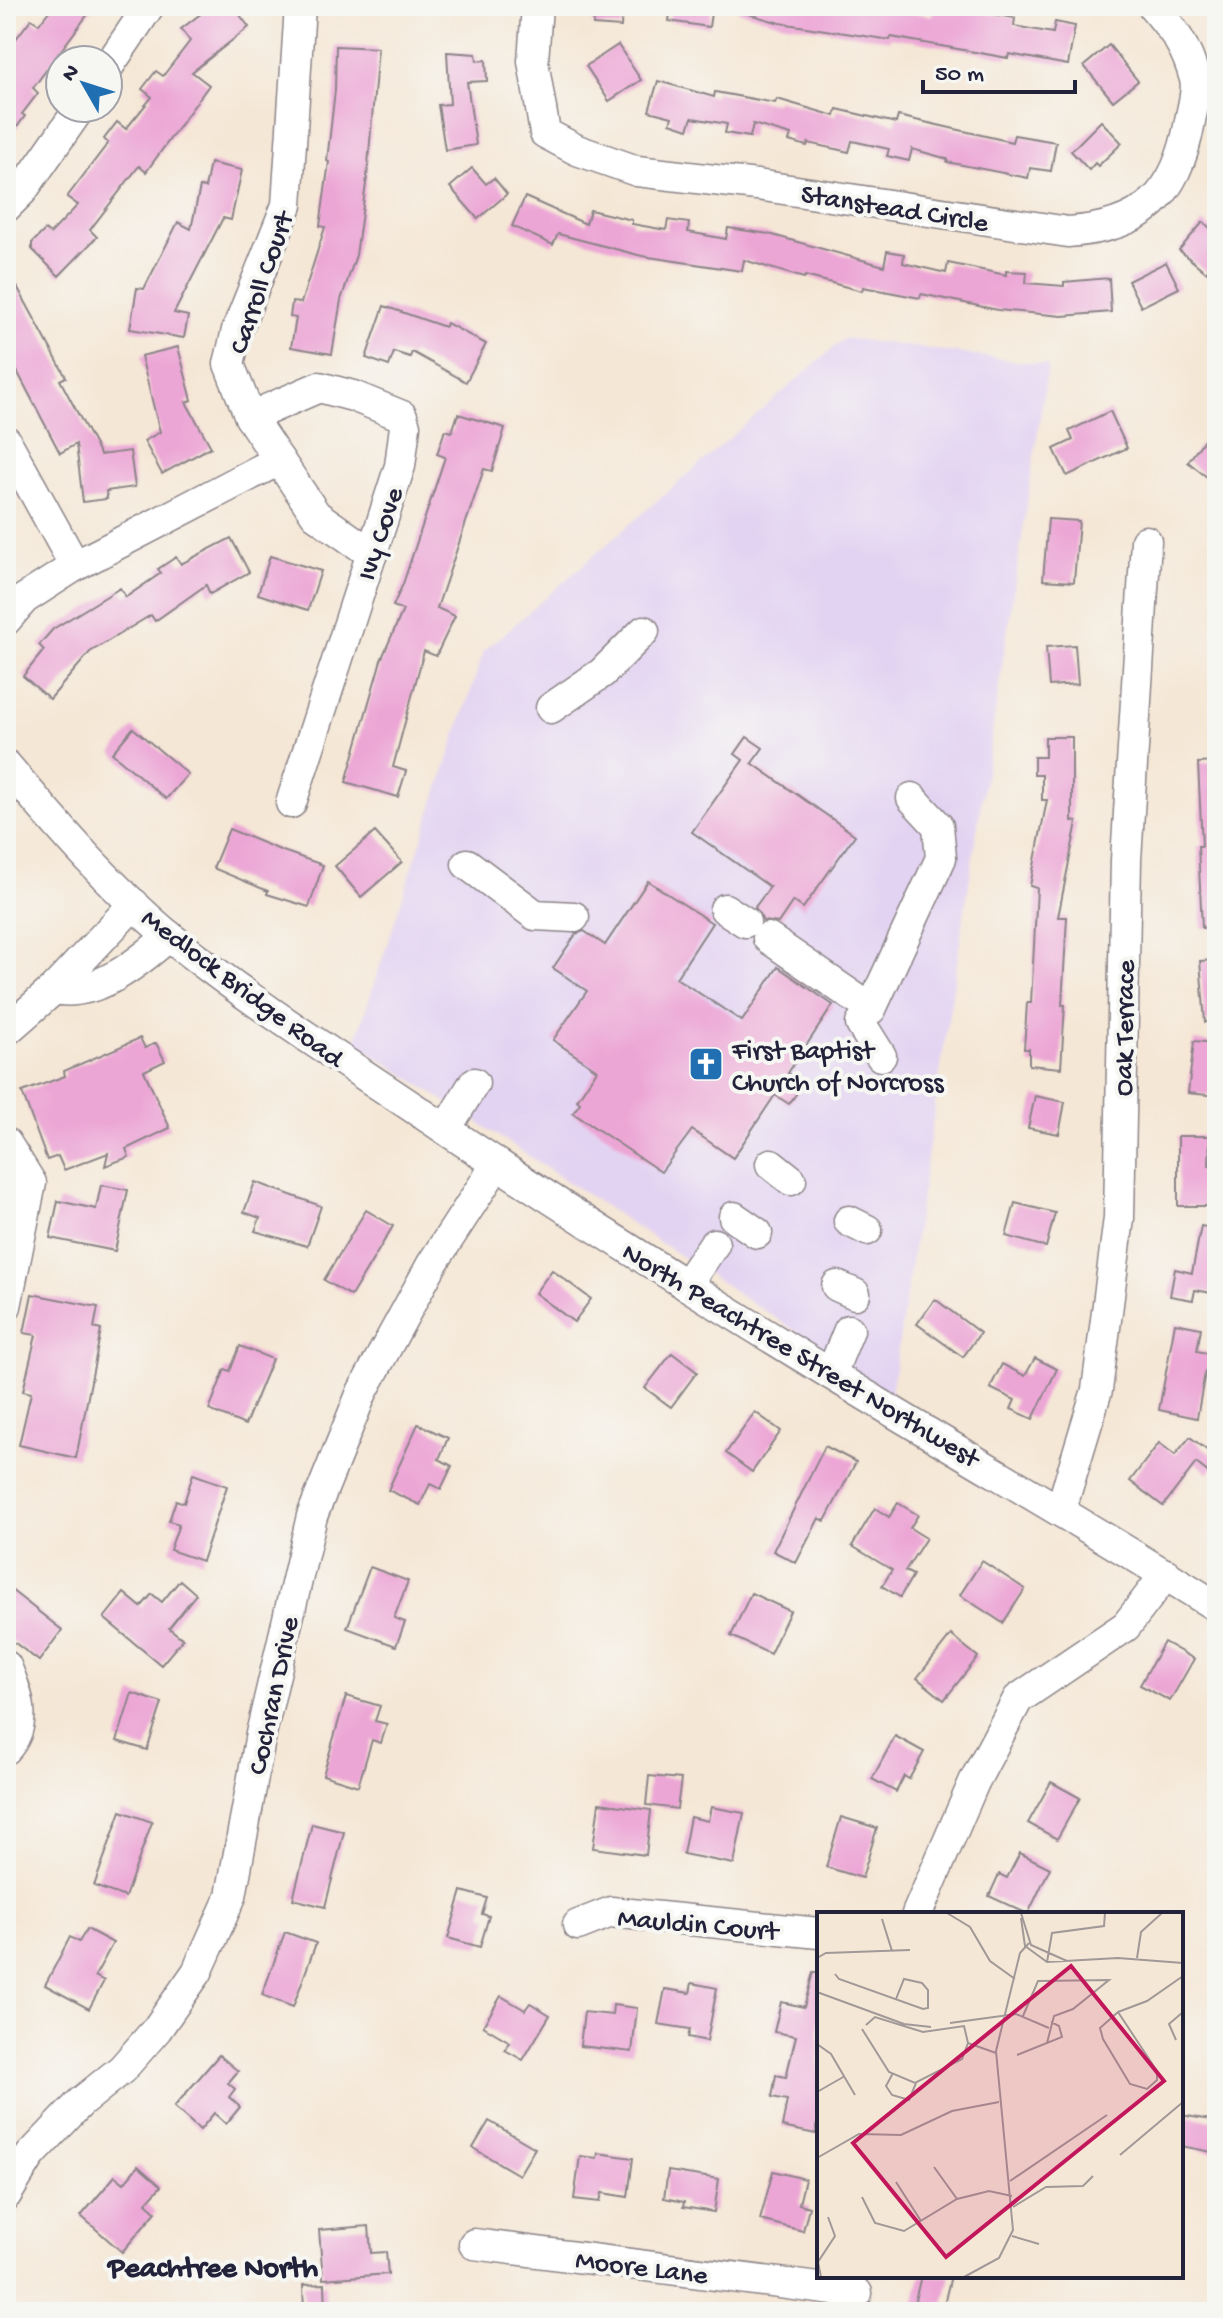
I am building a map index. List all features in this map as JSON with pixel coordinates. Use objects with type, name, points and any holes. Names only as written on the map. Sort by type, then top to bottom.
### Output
[{"type":"street","points":[[123,44],[149,6]]},
{"type":"street","name":"Carroll Court","points":[[300,6],[287,205],[237,330],[229,364],[250,417],[316,515],[372,554]]},
{"type":"street","name":"Stanstead Circle","points":[[537,6],[533,61],[545,133],[577,150],[637,171],[757,185],[1068,232],[1102,230],[1137,216],[1166,188],[1184,152],[1196,83],[1180,39],[1153,6]]},
{"type":"street","points":[[6,207],[22,191],[69,124]]},
{"type":"street","name":"Ivy Cove","points":[[250,417],[319,387],[353,396],[402,416],[405,426],[400,466],[291,803]]},
{"type":"street","points":[[6,441],[75,566]]},
{"type":"street","points":[[6,620],[24,599],[75,566],[279,460]]},
{"type":"street","name":"Oak Terrace","points":[[1061,1509],[1097,1390],[1119,1218],[1126,860],[1146,541]]},
{"type":"street","points":[[551,708],[602,673],[644,631]]},
{"type":"street","name":"Medlock Bridge Road","points":[[6,765],[76,847],[169,936],[285,1022],[391,1094]]},
{"type":"street","points":[[746,923],[871,1009],[941,858],[938,826],[912,798]]},
{"type":"street","points":[[467,864],[535,915],[574,917]]},
{"type":"street","points":[[6,1031],[54,989],[134,904]]},
{"type":"street","points":[[54,989],[67,992],[95,985],[122,971],[169,936]]},
{"type":"street","points":[[861,1024],[881,1056]]},
{"type":"street","points":[[446,1129],[474,1083]]},
{"type":"street","name":"North Peachtree Street Northwest","points":[[391,1094],[686,1285],[1061,1509],[1217,1607]]},
{"type":"street","points":[[6,1143],[31,1183],[6,1306]]},
{"type":"street","name":"Cochran Drive","points":[[6,2195],[30,2156],[80,2103],[122,2069],[157,2029],[197,1972],[231,1896],[261,1734],[312,1516],[362,1392],[432,1264],[497,1164]]},
{"type":"street","points":[[686,1285],[714,1244]]},
{"type":"street","points":[[831,1374],[849,1330]]},
{"type":"street","points":[[918,1912],[974,1782],[1018,1699],[1126,1626],[1166,1574]]},
{"type":"street","points":[[6,1666],[19,1698],[17,1736],[6,1749]]},
{"type":"street","name":"Mauldin Court","points":[[578,1925],[611,1912],[817,1933]]},
{"type":"street","name":"Moore Lane","points":[[474,2244],[857,2294]]},
{"type":"shaded area","points":[[845,338],[1048,365],[891,1394],[355,1042],[484,651]]},
{"type":"building","points":[[53,6],[94,6],[66,44],[44,44],[44,73],[33,88],[38,93],[6,142],[6,52],[31,19],[39,24]]},
{"type":"building","points":[[211,6],[233,6],[249,27],[192,72],[209,85],[146,172],[139,166],[90,230],[97,237],[59,276],[32,249],[32,243],[45,230],[50,234],[78,205],[67,197],[108,143],[104,139],[115,124],[126,129],[152,97],[142,89],[156,71],[163,76],[190,41],[181,29]]},
{"type":"building","points":[[595,6],[622,6],[621,27],[593,25]]},
{"type":"building","points":[[671,6],[712,6],[709,27],[669,21]]},
{"type":"building","points":[[739,6],[897,6],[896,9],[932,16],[934,6],[945,6],[1015,18],[1014,26],[1053,33],[1055,22],[1075,26],[1068,65],[780,23],[738,11]]},
{"type":"building","points":[[618,45],[641,80],[609,101],[586,66]]},
{"type":"building","points":[[1109,45],[1138,81],[1113,101],[1084,66]]},
{"type":"building","points":[[336,46],[378,48],[367,177],[356,255],[341,300],[332,354],[291,347],[296,318],[290,317],[292,302],[301,303],[325,227],[320,226],[329,162]]},
{"type":"building","points":[[447,52],[476,54],[477,61],[486,60],[487,81],[467,82],[476,145],[445,150],[438,105],[450,104]]},
{"type":"building","points":[[658,81],[714,97],[715,92],[775,103],[777,99],[835,116],[837,109],[896,123],[898,116],[1012,142],[1014,135],[1056,142],[1051,171],[1030,168],[1028,178],[947,162],[948,159],[912,149],[909,161],[887,156],[889,149],[852,141],[849,152],[808,143],[807,146],[789,141],[791,135],[753,124],[750,137],[725,133],[727,124],[692,118],[688,129],[670,123],[672,117],[649,111]]},
{"type":"building","points":[[1101,121],[1122,143],[1098,166],[1095,163],[1089,170],[1071,151]]},
{"type":"building","points":[[210,163],[242,170],[231,220],[223,218],[174,313],[188,316],[184,338],[130,329],[137,288],[144,289],[178,222],[191,229],[200,187],[205,188]]},
{"type":"building","points":[[472,168],[486,184],[494,178],[507,194],[478,219],[450,187]]},
{"type":"building","points":[[525,197],[586,224],[590,210],[632,220],[632,224],[666,230],[668,220],[689,223],[688,232],[726,239],[728,228],[769,234],[884,266],[887,251],[904,254],[903,263],[946,273],[948,263],[1006,275],[1006,271],[1027,272],[1026,283],[1064,286],[1064,282],[1109,278],[1111,312],[1062,316],[998,310],[921,294],[920,298],[863,287],[862,291],[744,260],[742,271],[642,256],[558,234],[553,245],[512,226]]},
{"type":"building","points":[[1203,222],[1217,234],[1217,259],[1206,272],[1179,250]]},
{"type":"building","points":[[1166,262],[1179,288],[1141,307],[1128,281]]},
{"type":"building","points":[[6,266],[66,377],[60,380],[100,455],[130,451],[135,487],[106,491],[107,499],[83,502],[76,444],[60,453],[6,350]]},
{"type":"building","points":[[384,306],[445,327],[447,323],[486,344],[466,382],[412,352],[410,357],[394,352],[389,366],[366,358]]},
{"type":"building","points":[[178,347],[192,400],[186,402],[211,447],[162,474],[144,441],[160,432],[141,356]]},
{"type":"building","points":[[1110,411],[1127,448],[1067,476],[1054,449],[1073,440],[1069,431]]},
{"type":"building","points":[[458,414],[505,428],[492,471],[484,469],[437,608],[455,616],[436,656],[424,651],[393,767],[406,771],[398,797],[346,782],[381,660],[403,610],[393,606],[445,457],[437,454],[445,430],[452,432]]},
{"type":"building","points":[[1204,440],[1217,450],[1217,485],[1188,462]]},
{"type":"building","points":[[1048,519],[1079,521],[1074,582],[1043,580]]},
{"type":"building","points":[[231,538],[249,572],[210,594],[206,585],[155,621],[151,615],[90,652],[50,699],[23,676],[44,650],[39,645],[53,629],[120,588],[126,597],[161,573],[158,569],[176,557],[181,564]]},
{"type":"building","points":[[270,556],[321,571],[308,610],[258,594]]},
{"type":"building","points":[[1075,645],[1078,684],[1049,686],[1046,647]]},
{"type":"building","points":[[133,728],[188,774],[166,799],[112,753]]},
{"type":"building","points":[[747,737],[763,748],[752,763],[855,835],[803,908],[793,901],[778,923],[763,921],[755,907],[770,887],[692,832],[743,760],[735,754]]},
{"type":"building","points":[[1045,737],[1072,737],[1072,821],[1077,822],[1058,917],[1067,917],[1061,1068],[1029,1065],[1029,1049],[1024,1049],[1027,1003],[1031,1003],[1037,888],[1030,886],[1047,800],[1042,800],[1042,775],[1034,775],[1034,757],[1045,757]]},
{"type":"building","points":[[1217,762],[1217,927],[1202,928],[1198,763]]},
{"type":"building","points":[[229,829],[323,865],[309,907],[267,894],[268,891],[213,868]]},
{"type":"building","points":[[375,832],[402,862],[361,897],[335,866]]},
{"type":"building","points":[[648,881],[712,923],[676,978],[742,1021],[778,967],[833,1005],[788,1073],[804,1083],[789,1104],[775,1095],[733,1158],[692,1130],[661,1172],[573,1113],[580,1103],[577,1100],[597,1070],[553,1040],[587,991],[553,968],[576,934],[584,931],[605,945]]},
{"type":"building","points":[[1217,960],[1217,1021],[1205,1022],[1200,961]]},
{"type":"building","points":[[140,1038],[145,1048],[156,1043],[165,1061],[144,1071],[170,1128],[126,1149],[129,1157],[105,1166],[108,1153],[64,1170],[58,1156],[47,1160],[22,1092],[65,1076],[64,1071]]},
{"type":"building","points":[[1194,1041],[1217,1043],[1217,1096],[1188,1093]]},
{"type":"building","points":[[1035,1096],[1065,1102],[1059,1134],[1028,1128]]},
{"type":"building","points":[[1178,1136],[1210,1136],[1209,1165],[1217,1167],[1217,1200],[1209,1200],[1208,1206],[1178,1206]]},
{"type":"building","points":[[255,1182],[321,1206],[307,1246],[255,1231],[260,1218],[244,1212]]},
{"type":"building","points":[[101,1185],[128,1190],[115,1251],[50,1238],[58,1201],[96,1209]]},
{"type":"building","points":[[1015,1203],[1055,1213],[1046,1247],[1006,1236]]},
{"type":"building","points":[[366,1210],[393,1226],[351,1296],[324,1280]]},
{"type":"building","points":[[1201,1226],[1217,1229],[1217,1294],[1195,1290],[1193,1300],[1170,1296],[1175,1269],[1192,1273]]},
{"type":"building","points":[[552,1270],[591,1299],[574,1322],[535,1293]]},
{"type":"building","points":[[32,1294],[98,1307],[94,1328],[101,1330],[76,1458],[19,1445],[31,1393],[23,1391],[36,1335],[24,1333]]},
{"type":"building","points":[[935,1299],[980,1333],[963,1357],[917,1324]]},
{"type":"building","points":[[1175,1323],[1201,1328],[1197,1351],[1212,1354],[1208,1373],[1205,1372],[1197,1418],[1159,1410]]},
{"type":"building","points":[[240,1346],[272,1359],[245,1425],[209,1410],[225,1369],[230,1371]]},
{"type":"building","points":[[672,1353],[697,1372],[671,1407],[645,1388]]},
{"type":"building","points":[[1035,1358],[1057,1369],[1033,1419],[1011,1409],[1015,1400],[990,1388],[1002,1364],[1025,1376]]},
{"type":"building","points":[[755,1412],[781,1431],[752,1472],[726,1453]]},
{"type":"building","points":[[418,1424],[448,1438],[439,1459],[452,1466],[441,1489],[430,1484],[420,1505],[388,1490]]},
{"type":"building","points":[[1190,1437],[1217,1458],[1209,1473],[1196,1463],[1163,1506],[1130,1481],[1159,1443],[1175,1455]]},
{"type":"building","points":[[825,1446],[856,1462],[825,1521],[819,1518],[796,1563],[773,1551]]},
{"type":"building","points":[[193,1474],[227,1486],[202,1561],[170,1550],[179,1524],[169,1521],[176,1500],[184,1503]]},
{"type":"building","points":[[898,1503],[918,1515],[910,1528],[926,1538],[905,1571],[913,1575],[900,1597],[882,1586],[892,1570],[852,1546],[875,1508],[889,1517]]},
{"type":"building","points":[[982,1561],[1025,1589],[1003,1623],[960,1595]]},
{"type":"building","points":[[370,1567],[408,1581],[394,1618],[405,1622],[396,1646],[347,1628]]},
{"type":"building","points":[[180,1580],[196,1594],[169,1628],[183,1639],[161,1665],[104,1618],[124,1593],[141,1607],[152,1594],[162,1602]]},
{"type":"building","points":[[6,1586],[62,1630],[39,1661],[6,1636]]},
{"type":"building","points":[[751,1593],[790,1611],[770,1654],[731,1636]]},
{"type":"building","points":[[951,1635],[978,1657],[944,1700],[917,1678]]},
{"type":"building","points":[[1164,1642],[1194,1659],[1170,1701],[1140,1685]]},
{"type":"building","points":[[132,1693],[162,1703],[147,1750],[117,1741]]},
{"type":"building","points":[[346,1696],[380,1706],[375,1721],[387,1724],[381,1743],[372,1740],[358,1786],[323,1775]]},
{"type":"building","points":[[895,1736],[924,1752],[909,1779],[904,1776],[896,1792],[872,1779]]},
{"type":"building","points":[[649,1776],[681,1779],[677,1809],[646,1805]]},
{"type":"building","points":[[1051,1782],[1080,1798],[1057,1839],[1028,1823]]},
{"type":"building","points":[[599,1803],[651,1810],[646,1855],[593,1848]]},
{"type":"building","points":[[711,1807],[744,1813],[734,1864],[683,1854],[690,1817],[708,1821]]},
{"type":"building","points":[[121,1811],[152,1822],[125,1897],[94,1886]]},
{"type":"building","points":[[841,1817],[877,1828],[862,1878],[826,1867]]},
{"type":"building","points":[[312,1824],[344,1832],[325,1907],[293,1899]]},
{"type":"building","points":[[1020,1853],[1050,1868],[1029,1912],[989,1896],[999,1874],[1007,1878]]},
{"type":"building","points":[[462,1891],[487,1898],[482,1914],[489,1916],[480,1947],[448,1938]]},
{"type":"building","points":[[87,1929],[113,1943],[95,1976],[104,1981],[89,2009],[45,1985],[70,1937],[79,1942]]},
{"type":"building","points":[[285,1932],[316,1943],[293,2007],[262,1995]]},
{"type":"building","points":[[813,1972],[817,1972],[816,2134],[782,2127],[787,2100],[772,2097],[776,2075],[786,2077],[796,2036],[774,2032],[781,2002],[804,2007]]},
{"type":"building","points":[[692,1983],[717,1988],[707,2041],[688,2037],[690,2029],[658,2024],[665,1989],[690,1993]]},
{"type":"building","points":[[501,1996],[525,2010],[530,2003],[550,2015],[523,2060],[505,2050],[510,2042],[483,2026]]},
{"type":"building","points":[[613,2005],[637,2008],[632,2052],[580,2046],[584,2012],[612,2015]]},
{"type":"building","points":[[219,2055],[238,2071],[228,2083],[235,2089],[229,2097],[240,2107],[226,2124],[214,2113],[200,2130],[174,2107]]},
{"type":"building","points":[[1183,2115],[1217,2121],[1217,2153],[1183,2146]]},
{"type":"building","points":[[489,2121],[535,2148],[519,2175],[473,2148]]},
{"type":"building","points":[[598,2153],[633,2158],[628,2197],[602,2193],[600,2202],[574,2199],[580,2156],[597,2158]]},
{"type":"building","points":[[138,2166],[161,2186],[146,2203],[156,2212],[122,2252],[81,2216],[115,2176],[124,2183]]},
{"type":"building","points":[[668,2171],[719,2179],[714,2212],[683,2207],[684,2202],[664,2198]]},
{"type":"building","points":[[773,2171],[805,2179],[799,2204],[809,2207],[803,2231],[760,2220]]},
{"type":"building","points":[[369,2226],[371,2253],[386,2252],[388,2274],[323,2279],[319,2230]]},
{"type":"building","points":[[920,2278],[950,2278],[942,2312],[912,2312]]},
{"type":"building","points":[[325,2284],[326,2312],[304,2312],[303,2285]]},
{"type":"place","name":"First Baptist Church of Norcross","points":[[706,1064]]},
{"type":"district","name":"Peachtree North","points":[[213,2266]]}]
